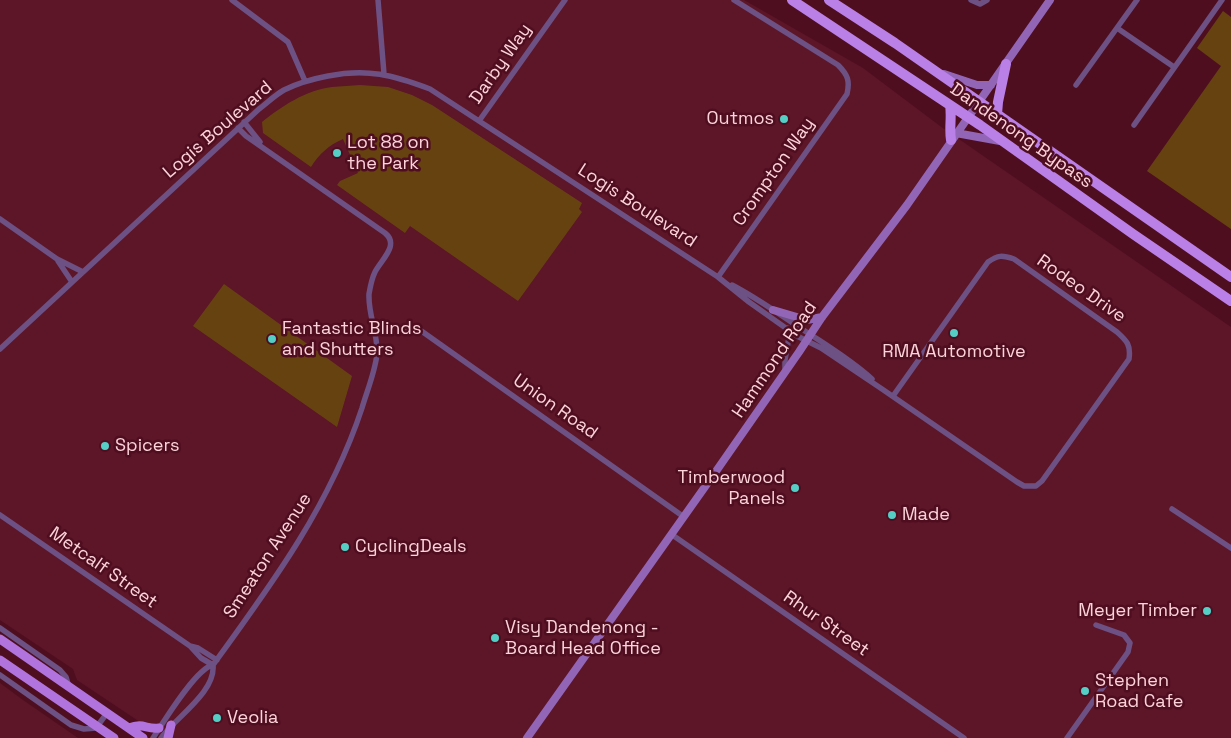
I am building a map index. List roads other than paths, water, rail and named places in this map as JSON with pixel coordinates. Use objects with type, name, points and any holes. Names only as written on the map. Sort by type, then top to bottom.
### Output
[{"type":"highway","name":"Dandenong Bypass","points":[[792,0],[968,117],[1125,229],[1231,301]]},
{"type":"highway","name":"Dandenong Bypass","points":[[829,0],[935,71],[1231,277]]},
{"type":"highway","points":[[997,114],[1006,64]]},
{"type":"highway","points":[[950,105],[952,113],[950,130],[954,136]]},
{"type":"main road","name":"Hammond Road","points":[[527,738],[684,517],[822,317],[907,205],[1050,0]]},
{"type":"main road","points":[[935,71],[969,83],[991,85]]},
{"type":"main road","points":[[954,136],[1002,141]]},
{"type":"main road","points":[[773,310],[806,320],[822,317]]},
{"type":"main road","points":[[0,639],[143,738]]},
{"type":"main road","points":[[0,660],[114,738]]},
{"type":"main road","points":[[129,728],[138,725],[155,729],[159,728]]},
{"type":"main road","points":[[168,738],[171,725]]},
{"type":"street","points":[[232,0],[288,42],[305,81]]},
{"type":"street","points":[[378,0],[384,74]]},
{"type":"street","name":"Darby Way","points":[[479,121],[565,0]]},
{"type":"street","name":"Crompton Way","points":[[721,279],[847,94],[850,83],[846,73],[838,66],[734,0]]},
{"type":"street","points":[[971,0],[980,4],[987,0]]},
{"type":"street","points":[[1076,85],[1137,0]]},
{"type":"street","points":[[1134,125],[1222,0]]},
{"type":"street","points":[[1117,28],[1174,67]]},
{"type":"street","name":"Logis Boulevard","points":[[0,349],[244,122],[282,91],[305,81],[345,72],[365,71],[407,80],[430,90],[721,279],[753,296],[808,338]]},
{"type":"street","name":"Smeaton Avenue","points":[[244,122],[262,146]]},
{"type":"street","name":"Smeaton Avenue","points":[[153,738],[195,678],[217,660],[291,556],[312,520],[343,458],[356,425],[377,355],[377,340],[375,326],[370,313],[369,294],[374,273],[390,248],[390,238],[386,233],[246,136],[238,128]]},
{"type":"street","points":[[0,219],[57,259],[83,272]]},
{"type":"street","name":"Rodeo Drive","points":[[808,338],[1024,486],[1036,486],[1042,482],[1122,370],[1129,359],[1130,350],[1128,342],[1118,332],[1014,259],[997,256],[988,262],[893,396]]},
{"type":"street","points":[[57,259],[72,282]]},
{"type":"street","name":"Logis Boulevard","points":[[721,279],[749,302],[787,328],[808,338]]},
{"type":"street","points":[[785,372],[789,337],[787,328]]},
{"type":"street","name":"Union Road","points":[[406,329],[420,330],[684,517]]},
{"type":"street","points":[[1172,509],[1231,548]]},
{"type":"street","name":"Metcalf Street","points":[[0,514],[190,646],[201,658],[213,665]]},
{"type":"street","name":"Rhur Street","points":[[672,534],[964,738]]},
{"type":"street","points":[[1067,738],[1128,652],[1130,644],[1124,635],[1096,625]]},
{"type":"street","points":[[0,628],[60,670],[66,677],[68,687]]},
{"type":"street","name":"Metcalf Street","points":[[190,646],[198,648],[217,660]]},
{"type":"street","name":"Smeaton Avenue","points":[[161,738],[171,725],[200,696],[212,674],[213,665]]},
{"type":"street","points":[[0,675],[71,725],[92,729],[98,727],[107,713]]},
{"type":"place","name":"Outmos","points":[[784,119]]},
{"type":"place","name":"Lot 88 on the Park","points":[[337,153]]},
{"type":"place","name":"RMA Automotive","points":[[954,333]]},
{"type":"place","name":"Fantastic Blinds and Shutters","points":[[272,339]]},
{"type":"place","name":"Spicers","points":[[105,446]]},
{"type":"place","name":"Timberwood Panels","points":[[795,488]]},
{"type":"place","name":"Made","points":[[892,515]]},
{"type":"place","name":"CyclingDeals","points":[[345,547]]},
{"type":"place","name":"Meyer Timber","points":[[1207,611]]},
{"type":"place","name":"Visy Dandenong - Board Head Office","points":[[495,638]]},
{"type":"place","name":"Stephen Road Cafe","points":[[1085,691]]},
{"type":"place","name":"Veolia","points":[[217,718]]}]
